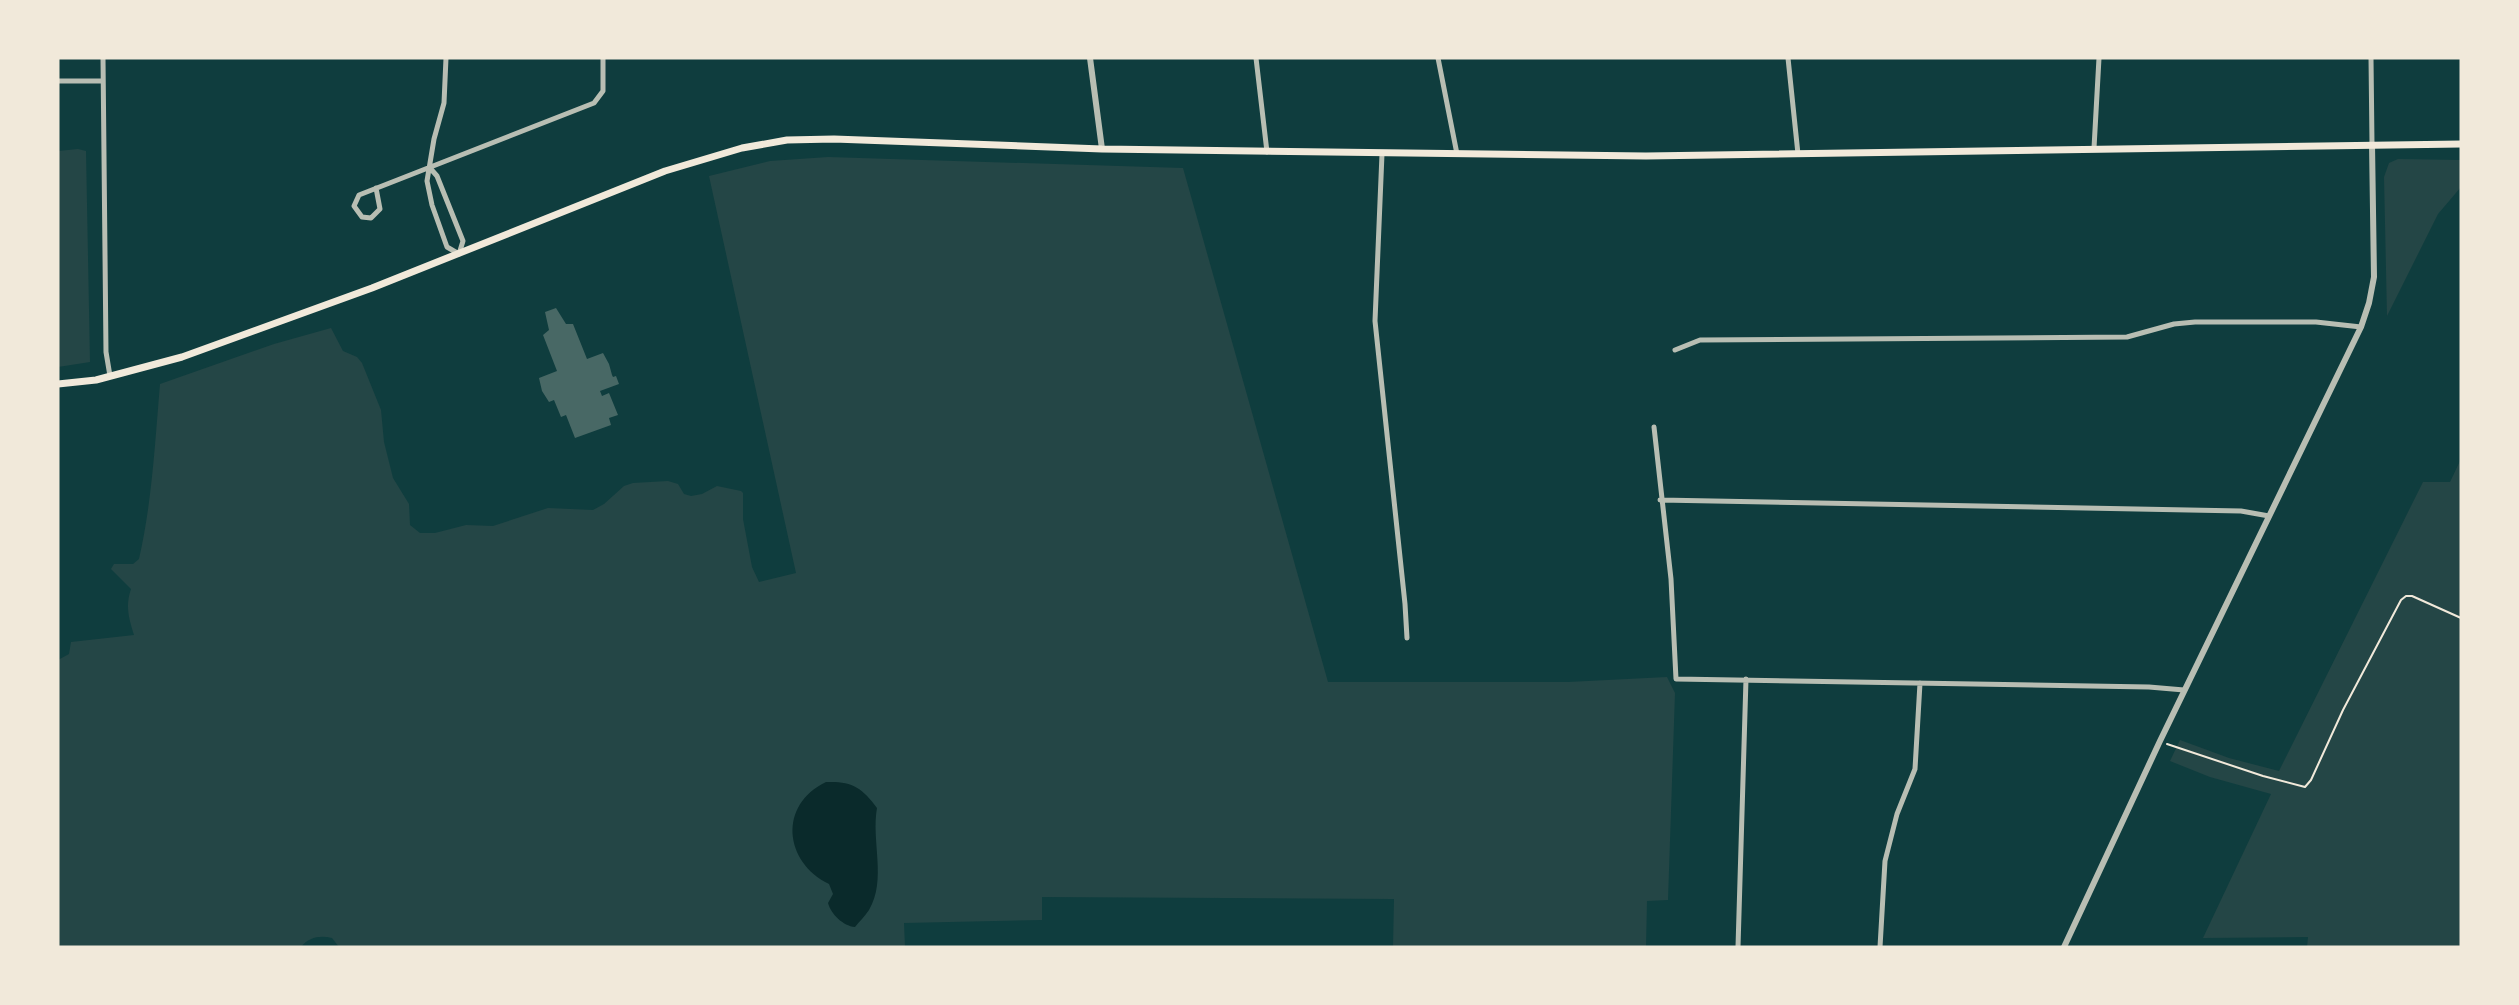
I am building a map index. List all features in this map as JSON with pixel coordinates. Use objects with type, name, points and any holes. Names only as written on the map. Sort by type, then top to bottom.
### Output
[{"type":"main road","points":[[58,384],[110,376],[201,350],[458,254],[665,171],[713,156],[774,142],[834,139],[1101,149],[1457,155],[1798,154],[2461,144]]},
{"type":"street","points":[[103,58],[106,352],[110,376]]},
{"type":"street","points":[[429,169],[437,176],[463,242],[458,254],[447,247],[435,215],[427,181],[429,169],[434,139],[444,103],[446,58]]},
{"type":"street","points":[[376,188],[380,209],[371,218],[362,217],[354,206],[356,197],[376,188],[429,169],[598,100],[603,91],[603,58]]},
{"type":"street","points":[[1090,58],[1101,149]]},
{"type":"street","points":[[1256,58],[1267,152]]},
{"type":"street","points":[[1438,58],[1457,155]]},
{"type":"street","points":[[1788,58],[1798,154]]},
{"type":"street","points":[[2094,148],[2099,58]]},
{"type":"street","points":[[2064,947],[2184,690],[2361,327],[2375,277],[2371,58]]},
{"type":"street","points":[[58,81],[103,81]]},
{"type":"street","points":[[1382,154],[1375,321],[1407,638]]},
{"type":"street","points":[[1675,351],[1700,340],[2127,337],[2174,324],[2196,323],[2316,322],[2361,327]]},
{"type":"street","points":[[1654,426],[1660,500],[1671,579],[1676,679],[2149,687],[2184,690]]},
{"type":"street","points":[[1660,500],[2241,511],[2269,516]]},
{"type":"street","points":[[1738,947],[1745,679]]},
{"type":"street","points":[[1880,947],[1885,861],[1897,814],[1915,769],[1920,684]]},
{"type":"path","points":[[2175,746],[2263,776],[2305,787],[2312,778],[2343,710],[2400,600],[2412,596],[2461,618]]},
{"type":"shaded area","points":[[58,151],[86,151],[90,362],[58,367]]},
{"type":"shaded area","points":[[828,157],[1183,168],[1328,682],[1568,682],[1667,677],[1675,693],[1668,900],[1647,901],[1646,947],[1393,947],[1394,899],[1042,897],[1042,920],[904,923],[905,947],[339,947],[332,938],[323,937],[311,939],[301,947],[58,947],[58,660],[69,654],[71,642],[134,635],[128,607],[131,589],[111,569],[114,564],[133,564],[139,559],[150,494],[160,384],[274,344],[331,328],[343,351],[357,357],[362,363],[381,410],[384,442],[393,478],[409,504],[410,525],[420,533],[435,533],[466,525],[493,526],[548,508],[593,510],[624,486],[633,483],[668,481],[678,484],[684,494],[691,496],[717,486],[743,493],[743,519],[752,567],[759,582],[796,573],[709,176],[770,161]]},
{"type":"shaded area","points":[[2398,159],[2461,160],[2461,187],[2438,214],[2387,316],[2384,177],[2389,163]]},
{"type":"shaded area","points":[[2461,459],[2461,947],[2307,947],[2308,937],[2203,938],[2271,794],[2210,777],[2170,761],[2180,740],[2229,758],[2279,771],[2423,482],[2450,482]]},
{"type":"shaded area","points":[[826,782],[849,784],[861,790],[877,808],[877,886],[869,910],[855,927],[842,922],[832,911],[828,903],[833,894],[829,884],[803,862],[793,833],[794,819],[800,805],[811,792]]},
{"type":"building","points":[[556,308],[566,324],[573,324],[587,359],[603,353],[613,377],[616,376],[619,384],[600,391],[602,396],[609,393],[618,415],[609,418],[611,425],[575,438],[566,415],[561,417],[554,400],[549,402],[542,391],[539,378],[557,371],[543,335],[549,330],[545,312]]}]
